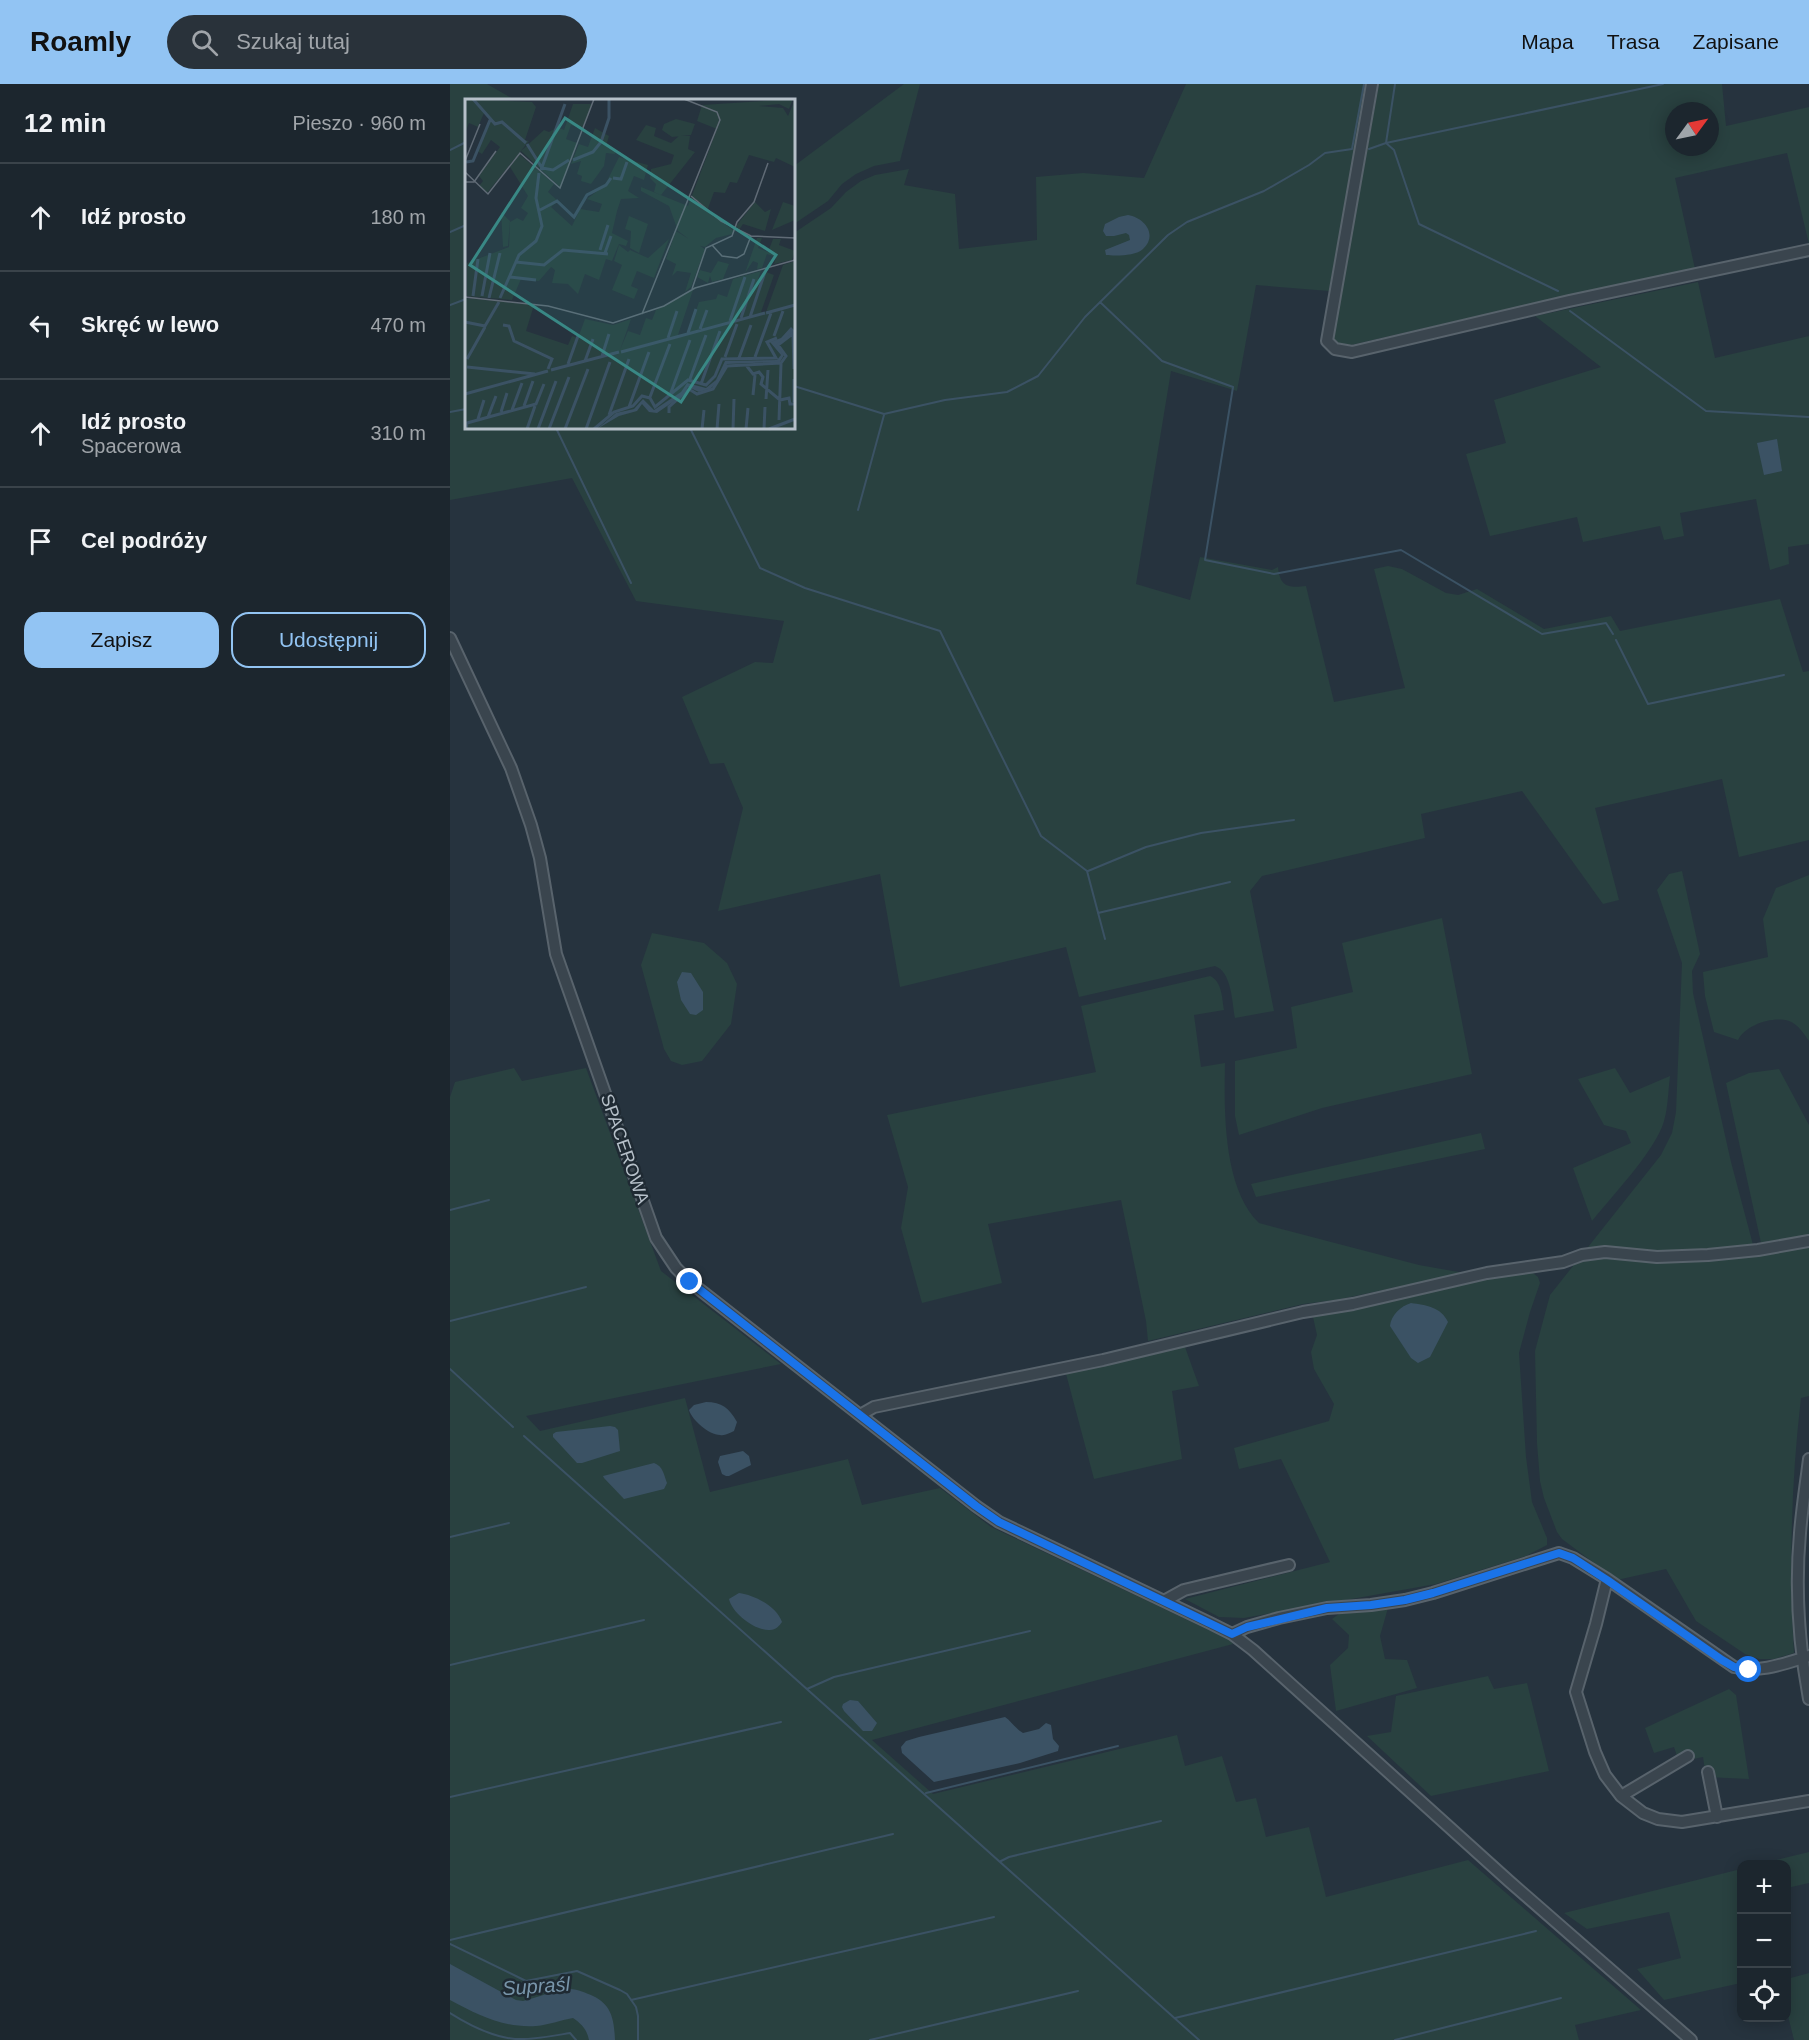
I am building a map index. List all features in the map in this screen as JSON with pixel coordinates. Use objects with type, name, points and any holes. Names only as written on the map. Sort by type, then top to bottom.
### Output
[{"type":"street","points":[[1372,84],[1327,341],[1335,349],[1352,352],[1569,301],[1809,250]]},
{"type":"street","name":"SPACEROWA","points":[[450,638],[511,768],[540,858],[556,954],[656,1238],[676,1268],[690,1282],[999,1522],[1232,1634],[1253,1650],[1510,1882],[1691,2040]]},
{"type":"street","points":[[860,1415],[874,1407],[1103,1360],[1303,1312],[1353,1304],[1487,1273],[1563,1262],[1582,1255],[1605,1252],[1657,1257],[1708,1255],[1758,1250],[1809,1241]]},
{"type":"street","points":[[1809,1459],[1800,1534],[1799,1615],[1809,1699]]},
{"type":"street","points":[[1232,1634],[1258,1624],[1327,1608],[1405,1600],[1559,1553],[1573,1558],[1607,1580],[1734,1667],[1749,1670],[1772,1668],[1805,1657]]},
{"type":"street","points":[[1164,1601],[1184,1590],[1289,1565]]},
{"type":"street","points":[[1607,1580],[1576,1692],[1595,1752],[1605,1775],[1621,1796],[1643,1814],[1658,1819],[1682,1822],[1809,1801]]},
{"type":"street","points":[[1621,1796],[1688,1756]]},
{"type":"street","points":[[1708,1772],[1717,1817]]},
{"type":"green space","points":[[450,84],[487,84],[513,99],[465,99],[465,429],[795,429],[795,232],[831,208],[846,192],[861,181],[875,175],[909,169],[904,185],[955,194],[959,249],[1037,240],[1036,177],[1083,173],[1144,178],[1186,84],[1367,84],[1329,291],[1256,285],[1237,391],[1171,371],[1136,584],[1190,600],[1200,557],[1272,570],[1278,567],[1281,579],[1286,585],[1306,586],[1334,702],[1405,688],[1374,569],[1388,566],[1402,569],[1446,593],[1458,595],[1477,589],[1544,629],[1611,616],[1620,631],[1780,599],[1803,672],[1809,671],[1809,840],[1739,857],[1722,779],[1595,808],[1619,900],[1603,904],[1522,791],[1421,814],[1425,838],[1262,876],[1250,891],[1274,1011],[1235,1018],[1228,981],[1221,969],[1215,966],[1079,997],[1066,947],[900,987],[880,874],[718,911],[743,808],[724,763],[710,764],[682,697],[755,662],[773,663],[784,621],[636,601],[572,478],[450,500]]},
{"type":"green space","points":[[904,84],[920,84],[900,161],[874,166],[856,174],[842,184],[828,201],[795,223],[795,165]]},
{"type":"green space","points":[[1379,84],[1722,84],[1726,126],[1809,107],[1809,244],[1787,153],[1675,178],[1695,269],[1351,345],[1337,344],[1333,338]]},
{"type":"green space","points":[[1698,282],[1715,358],[1809,336],[1809,544],[1788,547],[1789,564],[1770,570],[1756,499],[1680,513],[1684,536],[1664,540],[1660,526],[1583,542],[1577,517],[1490,536],[1466,454],[1506,443],[1494,400],[1601,367],[1535,316]]},
{"type":"green space","points":[[1682,871],[1700,954],[1692,971],[1693,993],[1731,1162],[1756,1256],[1809,1245],[1809,1396],[1801,1398],[1792,1526],[1794,1653],[1774,1659],[1759,1659],[1745,1654],[1696,1621],[1666,1569],[1617,1580],[1562,1539],[1544,1498],[1540,1481],[1535,1351],[1550,1295],[1661,1155],[1672,1133],[1676,1112],[1682,963],[1657,890],[1669,874]]},
{"type":"green space","points":[[1809,875],[1809,1041],[1795,1024],[1782,1020],[1768,1021],[1753,1026],[1738,1040],[1714,1032],[1705,996],[1703,972],[1768,957],[1763,919],[1776,888]]},
{"type":"green space","points":[[1442,918],[1472,1074],[1322,1108],[1239,1135],[1235,1116],[1235,1061],[1297,1048],[1291,1007],[1353,992],[1342,943]]},
{"type":"green space","points":[[652,933],[704,943],[727,963],[737,984],[731,1024],[702,1061],[682,1065],[671,1061],[664,1049],[641,965]]},
{"type":"green space","points":[[1210,976],[1219,986],[1224,1010],[1194,1015],[1201,1067],[1225,1063],[1226,1125],[1232,1170],[1247,1208],[1259,1223],[1419,1265],[1464,1273],[1336,1300],[1303,1304],[1148,1341],[1121,1200],[988,1224],[1002,1283],[922,1303],[901,1228],[908,1187],[887,1115],[1096,1072],[1081,1006]]},
{"type":"green space","points":[[514,1068],[522,1081],[586,1068],[661,1271],[781,1364],[526,1416],[540,1431],[685,1398],[710,1492],[848,1459],[862,1505],[940,1488],[991,1527],[1230,1640],[1233,1644],[872,1740],[933,1794],[1177,1735],[1185,1766],[1222,1756],[1236,1802],[1256,1798],[1266,1837],[1309,1827],[1326,1897],[1468,1860],[1641,2010],[1575,2025],[1579,2040],[450,2040],[450,1097],[455,1082]]},
{"type":"green space","points":[[1615,1068],[1630,1093],[1670,1076],[1667,1108],[1662,1127],[1649,1150],[1592,1221],[1573,1168],[1631,1143],[1626,1131],[1604,1125],[1578,1079]]},
{"type":"green space","points":[[1779,1069],[1809,1125],[1809,1235],[1761,1243],[1726,1083],[1749,1073]]},
{"type":"green space","points":[[1481,1133],[1485,1149],[1256,1197],[1251,1184]]},
{"type":"green space","points":[[1533,1273],[1538,1277],[1540,1283],[1519,1353],[1526,1457],[1532,1502],[1547,1538],[1547,1545],[1526,1556],[1436,1584],[1244,1618],[1219,1617],[1185,1599],[1330,1562],[1281,1459],[1239,1469],[1234,1448],[1329,1421],[1334,1404],[1314,1369],[1311,1352],[1317,1335],[1313,1317],[1510,1275]]},
{"type":"green space","points":[[1185,1347],[1199,1386],[1172,1391],[1182,1459],[1094,1479],[1065,1370]]},
{"type":"green space","points":[[1388,1608],[1380,1636],[1385,1659],[1407,1660],[1417,1688],[1336,1711],[1330,1665],[1348,1648],[1349,1635],[1332,1619],[1343,1611]]},
{"type":"green space","points":[[1488,1676],[1494,1689],[1527,1683],[1549,1771],[1431,1796],[1367,1736],[1391,1732],[1396,1696]]},
{"type":"green space","points":[[1729,1689],[1736,1695],[1749,1779],[1706,1777],[1703,1757],[1679,1762],[1674,1747],[1654,1753],[1645,1728]]},
{"type":"green space","points":[[1809,1852],[1809,1883],[1791,1887],[1791,1860],[1776,1860]]},
{"type":"green space","points":[[1737,1870],[1737,1984],[1664,2000],[1637,1969],[1681,1958],[1669,1912],[1587,1929],[1564,1913]]},
{"type":"green space","points":[[1809,1973],[1809,2040],[1794,2040],[1790,2022],[1791,1978]]},
{"type":"water","points":[[1128,215],[1140,220],[1148,228],[1147,244],[1136,253],[1106,255],[1105,250],[1130,240],[1126,233],[1106,236],[1103,231],[1105,224]]},
{"type":"water","points":[[1777,439],[1782,471],[1764,475],[1757,443]]},
{"type":"water","points":[[682,972],[691,973],[703,992],[703,1010],[696,1015],[690,1014],[681,1000],[677,982]]},
{"type":"water","points":[[1411,1303],[1437,1310],[1448,1322],[1430,1357],[1418,1363],[1411,1358],[1390,1326],[1397,1312]]},
{"type":"water","points":[[706,1402],[721,1405],[731,1413],[737,1422],[734,1431],[724,1435],[716,1434],[706,1430],[697,1422],[689,1410],[694,1405]]},
{"type":"water","points":[[610,1426],[618,1430],[620,1451],[582,1463],[577,1463],[553,1437],[556,1432]]},
{"type":"water","points":[[743,1451],[749,1456],[751,1465],[729,1476],[722,1474],[718,1462],[720,1456]]},
{"type":"water","points":[[654,1463],[664,1474],[667,1483],[664,1489],[624,1499],[603,1476],[607,1475]]},
{"type":"water","points":[[739,1593],[752,1596],[765,1603],[775,1611],[782,1622],[776,1629],[764,1630],[745,1620],[735,1610],[729,1599]]},
{"type":"water","points":[[850,1700],[858,1701],[877,1723],[872,1731],[863,1731],[844,1711],[843,1704]]},
{"type":"water","points":[[1005,1717],[1023,1733],[1039,1729],[1046,1723],[1051,1725],[1053,1739],[1059,1746],[1058,1751],[1020,1763],[934,1782],[902,1753],[901,1747],[906,1741]]},
{"type":"water","points":[[450,1964],[516,2000],[523,2001],[558,1990],[570,1989],[593,1996],[604,2004],[611,2014],[615,2040],[589,2040],[584,2028],[573,2018],[524,2026],[502,2023],[471,2011],[450,2000]]},
{"type":"waterway","points":[[795,386],[884,414],[945,400],[1007,392],[1038,376],[1085,317],[1168,235],[1187,222],[1264,191],[1325,153],[1352,149],[1364,84]]},
{"type":"waterway","points":[[1395,84],[1386,143],[1394,150],[1419,224],[1558,291]]},
{"type":"waterway","points":[[1369,149],[1386,143],[1663,84]]},
{"type":"waterway","points":[[450,150],[465,142]]},
{"type":"waterway","points":[[450,232],[465,225]]},
{"type":"waterway","points":[[450,305],[465,299]]},
{"type":"waterway","points":[[1100,302],[1162,361],[1233,387],[1205,560],[1274,574],[1401,550],[1542,634],[1606,623],[1613,634]]},
{"type":"waterway","points":[[1570,311],[1706,411],[1809,417]]},
{"type":"waterway","points":[[450,412],[465,409]]},
{"type":"waterway","points":[[858,510],[884,415]]},
{"type":"waterway","points":[[556,429],[631,583]]},
{"type":"waterway","points":[[690,429],[760,568],[805,588],[940,631],[1041,836],[1087,871],[1105,939]]},
{"type":"waterway","points":[[1616,640],[1648,704],[1784,675]]},
{"type":"waterway","points":[[1088,871],[1146,847],[1201,833],[1294,820]]},
{"type":"waterway","points":[[1098,913],[1230,882]]},
{"type":"waterway","points":[[450,1210],[489,1200]]},
{"type":"waterway","points":[[450,1321],[586,1287]]},
{"type":"waterway","points":[[450,1369],[513,1427]]},
{"type":"waterway","points":[[524,1436],[1199,2040]]},
{"type":"waterway","points":[[450,1537],[509,1523]]},
{"type":"waterway","points":[[450,1665],[644,1620]]},
{"type":"waterway","points":[[807,1689],[834,1677],[1030,1631]]},
{"type":"waterway","points":[[450,1797],[781,1722]]},
{"type":"waterway","points":[[926,1793],[1118,1746]]},
{"type":"waterway","points":[[1001,1861],[1009,1857],[1161,1821]]},
{"type":"waterway","points":[[450,1940],[893,1834]]},
{"type":"waterway","points":[[631,2000],[994,1917]]},
{"type":"waterway","points":[[1175,2018],[1536,1931]]},
{"type":"waterway","name":"Supraśl","points":[[450,1944],[526,1981],[577,1971],[620,1990],[627,1994],[636,2007],[638,2040]]},
{"type":"waterway","points":[[870,2040],[1078,1991]]},
{"type":"waterway","points":[[1395,2040],[1561,1998]]},
{"type":"waterway","points":[[450,2013],[481,2030],[506,2038],[542,2038],[570,2033],[576,2040]]},
{"type":"route","points":[[690,1282],[999,1522],[1232,1634],[1279,1618],[1327,1608],[1405,1600],[1495,1575],[1559,1553],[1573,1558],[1607,1580],[1722,1660],[1734,1667],[1749,1670]]}]
